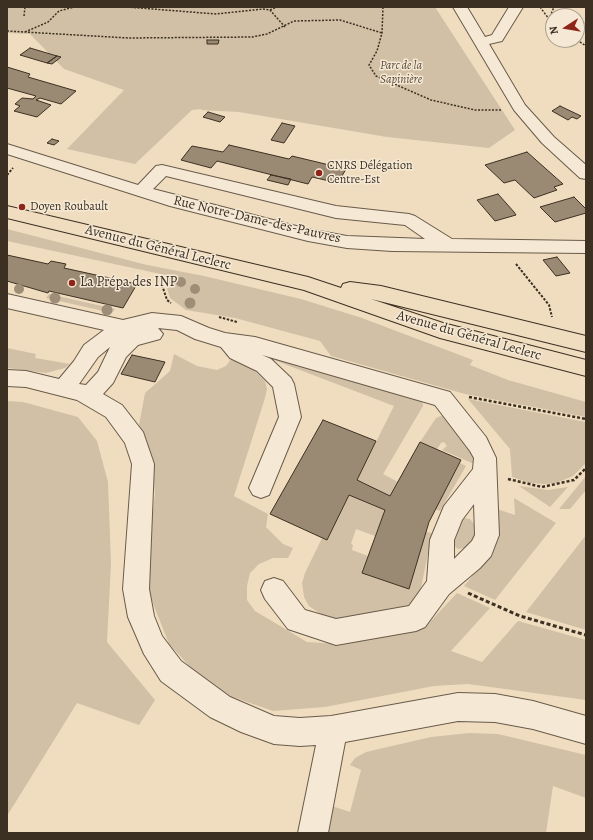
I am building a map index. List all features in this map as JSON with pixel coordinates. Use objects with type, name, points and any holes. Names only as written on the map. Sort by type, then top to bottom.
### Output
[{"type":"main road","name":"Avenue du Général Leclerc","points":[[7,212],[308,284],[440,330],[586,368]]},
{"type":"main road","name":"Avenue du Général Leclerc","points":[[308,284],[381,293],[586,344]]},
{"type":"street","points":[[460,7],[519,107],[532,124],[586,174]]},
{"type":"street","points":[[481,42],[497,38],[516,7]]},
{"type":"street","name":"Rue Notre-Dame-des-Pauvres","points":[[7,149],[176,202],[308,235],[347,242],[586,247]]},
{"type":"street","points":[[142,191],[162,170],[336,212],[409,220],[447,245]]},
{"type":"street","points":[[7,301],[123,327]]},
{"type":"street","points":[[63,388],[81,367],[91,351],[123,327],[152,320],[181,323],[202,334],[224,341],[255,345],[442,398],[478,444],[485,458],[484,472],[487,535],[482,548],[471,560],[440,585],[416,618],[336,632],[297,620],[274,590]]},
{"type":"street","points":[[89,396],[106,377],[118,352],[132,339],[162,333],[202,334]]},
{"type":"street","points":[[224,341],[237,352],[264,365],[284,384],[290,417],[261,488]]},
{"type":"street","points":[[7,378],[26,379],[89,396],[114,411],[135,439],[143,464],[137,596],[141,617],[153,644],[171,671],[220,707],[252,722],[274,730],[300,732],[331,730],[458,708],[495,708],[533,715],[586,730]]},
{"type":"street","points":[[440,585],[442,540],[452,514],[484,472]]},
{"type":"street","points":[[313,833],[329,758],[331,730]]},
{"type":"path","points":[[24,16],[25,7]]},
{"type":"path","points":[[24,32],[48,22],[59,11],[74,7]]},
{"type":"path","points":[[127,7],[216,14],[253,8],[270,10],[277,7]]},
{"type":"path","points":[[383,7],[382,33],[377,51],[369,65],[370,69],[376,76],[438,102],[475,110],[501,110]]},
{"type":"path","points":[[270,10],[282,21],[285,26]]},
{"type":"path","points":[[7,31],[128,38],[252,37],[268,34],[294,21],[340,20],[351,22],[382,33]]},
{"type":"path","points":[[514,261],[549,305],[552,312]]},
{"type":"path","points":[[484,472],[542,488],[574,480],[586,468]]},
{"type":"path","points":[[467,592],[520,616],[586,635]]},
{"type":"green space","name":"Parc de la Sapinière","points":[[7,7],[435,7],[515,130],[489,148],[387,137],[239,112],[201,110],[202,109],[192,110],[135,164],[67,149],[124,90],[64,69],[30,34],[7,33]]},
{"type":"green space","points":[[7,229],[147,265],[204,276],[301,299],[362,318],[473,360],[470,365],[508,380],[586,402],[586,417],[465,394],[331,356],[320,341],[235,318],[186,310],[170,298],[166,285],[170,276],[7,241]]},
{"type":"green space","points":[[49,294],[115,309],[112,313],[46,298]]},
{"type":"green space","points":[[7,348],[36,354],[35,358],[70,364],[65,368],[46,373],[7,368]]},
{"type":"green space","points":[[253,352],[422,399],[423,406],[383,474],[398,482],[390,496],[357,480],[394,406]]},
{"type":"green space","points":[[174,354],[197,366],[217,370],[226,366],[231,359],[253,369],[265,381],[267,389],[265,398],[234,496],[268,514],[266,527],[283,544],[293,548],[288,558],[273,558],[259,564],[250,573],[247,586],[247,600],[255,611],[307,642],[339,644],[416,630],[428,624],[457,593],[490,608],[451,651],[482,662],[518,621],[586,640],[586,700],[468,684],[434,686],[325,707],[273,711],[227,695],[192,669],[169,644],[150,596],[149,542],[155,493],[151,459],[139,425],[145,393],[170,371]]},
{"type":"green space","points":[[468,399],[586,422],[586,463],[573,476],[556,483],[530,483],[512,477],[510,449]]},
{"type":"green space","points":[[7,401],[23,402],[78,417],[97,441],[108,482],[111,563],[107,642],[155,700],[139,725],[77,703],[7,816]]},
{"type":"green space","points":[[443,415],[474,453],[475,460],[472,463],[442,450],[447,446],[444,442],[441,443],[437,449],[420,442],[436,418]]},
{"type":"green space","points":[[460,463],[466,466],[440,511],[435,509]]},
{"type":"green space","points":[[586,476],[586,490],[570,509],[559,509]]},
{"type":"green space","points":[[519,486],[548,490],[568,487],[550,507]]},
{"type":"green space","points":[[349,495],[385,510],[375,536],[356,529],[351,544],[353,545],[352,550],[368,556],[362,573],[409,589],[426,532],[432,533],[420,593],[403,613],[329,620],[309,606],[304,597],[302,583],[305,573],[322,538],[327,540]]},
{"type":"green space","points":[[514,498],[556,523],[495,600],[464,586],[487,559],[494,508],[515,515]]},
{"type":"green space","points":[[464,518],[470,519],[476,526],[474,541],[469,547],[458,549],[453,545],[458,520]]},
{"type":"green space","points":[[586,535],[586,630],[526,612]]},
{"type":"green space","points":[[469,733],[498,734],[586,755],[586,798],[553,786],[546,833],[326,833],[332,806],[350,812],[361,770],[350,765],[355,758],[366,752],[431,737]]},
{"type":"building","points":[[207,40],[219,40],[218,44],[207,44]]},
{"type":"building","points":[[30,48],[57,56],[47,63],[20,55]]},
{"type":"building","points":[[57,56],[61,57],[52,64],[47,63]]},
{"type":"building","points":[[7,67],[30,74],[28,77],[76,91],[61,104],[40,98],[36,100],[51,105],[37,117],[14,111],[20,106],[15,104],[22,98],[33,99],[36,96],[7,88]]},
{"type":"building","points":[[560,106],[581,116],[577,119],[572,117],[568,120],[552,111]]},
{"type":"building","points":[[208,112],[225,117],[220,122],[203,117]]},
{"type":"building","points":[[282,123],[295,126],[284,143],[271,140]]},
{"type":"building","points":[[52,139],[59,141],[54,145],[47,143]]},
{"type":"building","points":[[229,145],[289,159],[292,156],[346,169],[338,183],[312,177],[308,184],[217,161],[211,168],[181,160],[192,146],[223,152]]},
{"type":"building","points":[[527,152],[563,184],[554,187],[557,190],[534,198],[515,180],[504,183],[485,165]]},
{"type":"building","points":[[271,175],[291,179],[288,185],[267,180]]},
{"type":"building","points":[[498,194],[516,215],[495,221],[477,200]]},
{"type":"building","points":[[574,197],[586,209],[586,213],[555,222],[540,207]]},
{"type":"building","name":"La Prépa des INP","points":[[7,255],[48,264],[51,261],[66,264],[64,268],[137,284],[123,308],[49,291],[48,293],[7,281]]},
{"type":"building","points":[[557,257],[570,273],[556,276],[543,260]]},
{"type":"building","points":[[132,355],[165,362],[155,382],[121,374]]},
{"type":"building","points":[[323,420],[376,441],[357,480],[390,496],[420,442],[461,460],[429,522],[409,589],[362,573],[385,510],[349,495],[327,540],[270,514]]},
{"type":"place","name":"CNRS Délégation Centre-Est","points":[[319,173]]},
{"type":"place","name":"Doyen Roubault","points":[[22,207]]},
{"type":"place","name":"La Prépa des INP","points":[[72,283]]}]
